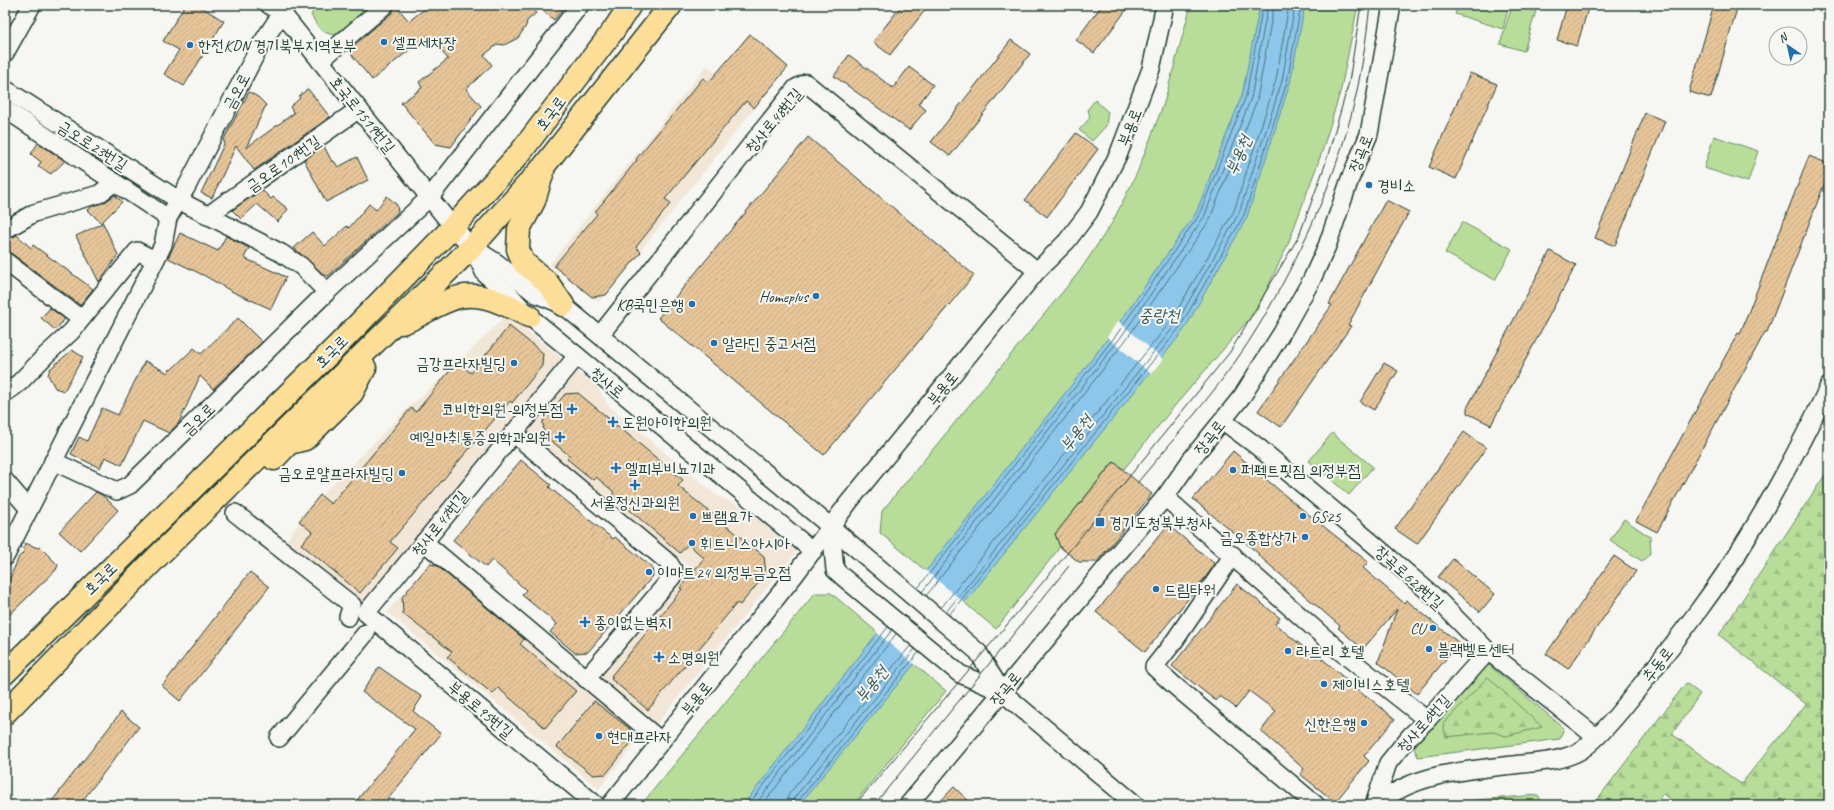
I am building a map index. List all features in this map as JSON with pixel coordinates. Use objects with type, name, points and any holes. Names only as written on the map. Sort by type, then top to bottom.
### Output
[{"type":"main road","name":"호국로","points":[[5,673],[338,344],[453,227],[520,153],[613,31],[630,5]]},
{"type":"main road","name":"호국로","points":[[5,714],[64,651],[472,247],[544,166],[670,5]]},
{"type":"main road","name":"호국로","points":[[544,166],[534,200],[519,229],[518,249],[523,262],[547,282],[563,305]]},
{"type":"main road","points":[[388,329],[417,317],[451,299],[470,295],[491,298],[529,316]]},
{"type":"main road","points":[[236,481],[258,474],[289,443],[305,439],[352,393],[366,368],[417,317]]},
{"type":"main road","points":[[5,650],[25,643],[58,620]]},
{"type":"street","points":[[5,53],[32,5]]},
{"type":"street","points":[[320,61],[385,5]]},
{"type":"street","name":"금오로","points":[[53,461],[117,491],[130,485],[327,292],[430,197],[580,5]]},
{"type":"street","name":"부용로","points":[[610,805],[794,576],[849,502],[1037,271],[1067,241],[1089,212],[1119,153],[1151,69],[1165,5]]},
{"type":"street","name":"장곡로","points":[[908,805],[1166,497],[1222,420],[1243,395],[1283,331],[1312,279],[1327,246],[1350,179],[1369,134],[1392,5]]},
{"type":"street","name":"호국로1519번길","points":[[280,8],[320,61],[453,227]]},
{"type":"street","name":"금오로","points":[[5,557],[163,245],[168,218],[180,201],[280,8]]},
{"type":"street","name":"청사로48번길","points":[[600,335],[796,88],[806,83],[1037,271]]},
{"type":"street","name":"금오로23번길","points":[[5,89],[180,201]]},
{"type":"street","points":[[5,109],[168,218]]},
{"type":"street","name":"금오로109번길","points":[[207,216],[359,109]]},
{"type":"street","points":[[5,230],[34,213],[99,194],[115,182]]},
{"type":"street","points":[[180,201],[282,253],[301,266],[327,292]]},
{"type":"street","name":"청사로","points":[[453,227],[472,247],[497,263],[536,294],[563,305],[831,527],[862,555],[978,652],[1002,692]]},
{"type":"street","name":"청사로","points":[[472,247],[485,274],[509,294],[529,316],[813,551]]},
{"type":"street","points":[[5,393],[18,383],[46,354],[71,332],[137,250],[155,260]]},
{"type":"street","points":[[5,261],[81,319]]},
{"type":"street","name":"청사로47번길","points":[[366,613],[577,356]]},
{"type":"street","name":"추동로","points":[[1378,805],[1383,800],[1405,787],[1435,777],[1564,758],[1578,752],[1596,737],[1627,703],[1679,637],[1746,541],[1804,438],[1829,386]]},
{"type":"street","name":"장곡로628번길","points":[[1222,420],[1258,447],[1378,547],[1437,599],[1488,651],[1596,737]]},
{"type":"street","points":[[513,433],[670,563],[674,570],[672,577],[586,679]]},
{"type":"street","points":[[5,481],[29,509]]},
{"type":"street","points":[[1166,497],[1341,652],[1427,720]]},
{"type":"street","points":[[235,513],[352,605],[348,617]]},
{"type":"street","points":[[831,527],[835,570],[960,674],[1002,692],[1136,805]]},
{"type":"street","points":[[424,542],[661,741]]},
{"type":"street","points":[[1233,555],[1173,643],[1154,667],[1316,805]]},
{"type":"street","name":"부용로95번길","points":[[366,613],[596,805]]},
{"type":"street","points":[[279,738],[366,633]]},
{"type":"street","name":"청사로6번길","points":[[1374,805],[1388,763],[1410,736],[1427,720],[1488,651]]},
{"type":"shaded area","points":[[707,65],[756,107],[599,302],[549,265]]},
{"type":"shaded area","points":[[507,314],[562,359],[361,605],[286,543],[291,533],[322,495],[408,408],[458,363]]},
{"type":"shaded area","points":[[576,370],[597,387],[608,405],[716,495],[746,509],[797,551],[656,725],[599,678],[690,567],[525,432]]},
{"type":"shaded area","points":[[433,558],[642,735],[599,789],[387,612]]},
{"type":"green space","points":[[316,5],[374,5],[334,35],[322,31],[313,19],[311,15]]},
{"type":"green space","points":[[1191,5],[1358,5],[1341,89],[1322,152],[1288,244],[1257,310],[1172,409],[1124,469],[1113,462],[1055,534],[1060,547],[996,629],[880,533],[882,511],[1079,272],[1112,223],[1137,173],[1164,103]]},
{"type":"green space","points":[[1458,5],[1509,5],[1503,29],[1455,14]]},
{"type":"green space","points":[[1512,6],[1536,11],[1524,51],[1500,44]]},
{"type":"green space","points":[[1095,100],[1108,112],[1106,126],[1092,141],[1079,130],[1090,118],[1088,109]]},
{"type":"green space","points":[[1714,136],[1758,151],[1748,182],[1704,168]]},
{"type":"green space","points":[[1462,222],[1512,249],[1495,280],[1445,253]]},
{"type":"green space","points":[[1332,433],[1373,467],[1349,495],[1309,461]]},
{"type":"green space","points":[[1829,469],[1829,805],[1677,805],[1663,794],[1654,805],[1593,805],[1686,683],[1700,694],[1672,734],[1741,784],[1806,704],[1719,635]]},
{"type":"green space","points":[[1624,519],[1650,537],[1651,553],[1642,561],[1610,540]]},
{"type":"green space","points":[[815,593],[831,593],[946,691],[853,805],[641,805]]},
{"type":"green space","points":[[1489,665],[1564,728],[1560,739],[1418,757],[1414,748],[1478,666]]},
{"type":"green space","points":[[1488,677],[1542,727],[1506,736],[1493,732],[1446,737],[1443,724]]},
{"type":"green space","points":[[1538,795],[1544,805],[1436,805],[1439,803]]},
{"type":"water","name":"중랑천","points":[[1260,5],[1305,5],[1290,83],[1247,217],[1184,330],[970,596],[799,805],[743,805],[1113,332],[1196,213],[1242,95]]},
{"type":"pier","points":[[1118,321],[1163,359],[1151,374],[1107,337]]},
{"type":"pier","points":[[925,570],[966,604],[916,666],[876,632]]},
{"type":"building","name":"한전KDN 경기북부지역본부","points":[[185,5],[198,5],[224,21],[184,86],[164,74],[179,50],[163,41]]},
{"type":"building","points":[[395,5],[409,21],[430,5],[529,5],[536,13],[527,21],[526,26],[518,38],[504,45],[498,44],[484,55],[492,65],[466,89],[481,106],[451,147],[435,144],[401,103],[422,88],[419,82],[448,59],[428,35],[372,80],[348,50],[392,13]]},
{"type":"building","points":[[536,5],[566,5],[554,20]]},
{"type":"building","points":[[902,5],[929,5],[890,55],[873,42]]},
{"type":"building","points":[[1102,5],[1130,5],[1094,53],[1076,40]]},
{"type":"building","points":[[1567,5],[1589,5],[1577,46],[1557,40]]},
{"type":"building","points":[[1714,5],[1738,5],[1711,98],[1689,92]]},
{"type":"building","points":[[750,34],[788,67],[754,108],[746,101],[665,199],[671,203],[636,247],[641,252],[606,295],[592,297],[554,266],[597,214],[595,212],[637,160],[636,159],[703,78],[709,82]]},
{"type":"building","points":[[1011,40],[1030,54],[950,156],[931,142]]},
{"type":"building","points":[[849,55],[893,88],[909,67],[933,85],[919,104],[926,110],[909,130],[834,76]]},
{"type":"building","points":[[1470,73],[1497,84],[1456,179],[1429,167]]},
{"type":"building","points":[[308,89],[330,117],[254,170],[236,146],[212,198],[201,193],[225,142],[223,141],[249,92],[258,97],[266,105],[246,148],[294,113],[290,107],[300,98],[299,96]]},
{"type":"building","points":[[1645,113],[1665,121],[1615,246],[1595,238]]},
{"type":"building","points":[[1076,133],[1098,149],[1047,217],[1025,200]]},
{"type":"building","name":"Homeplus","points":[[808,137],[974,275],[824,455],[658,318]]},
{"type":"building","points":[[38,143],[65,161],[51,174],[38,166],[41,162],[31,154]]},
{"type":"building","points":[[324,146],[332,162],[334,161],[338,167],[357,157],[368,180],[326,202],[304,160]]},
{"type":"building","points":[[1809,156],[1829,164],[1829,172],[1767,332],[1765,332],[1657,532],[1636,521],[1738,333],[1740,334]]},
{"type":"building","points":[[262,190],[271,199],[273,197],[288,209],[278,222],[257,204],[241,219],[232,210]]},
{"type":"building","points":[[115,195],[122,202],[101,223],[88,210],[92,206],[105,202]]},
{"type":"building","points":[[387,196],[397,205],[398,212],[328,276],[325,276],[294,248],[312,232],[325,246],[347,226],[349,228],[369,204],[376,210]]},
{"type":"building","points":[[1386,200],[1409,212],[1348,325],[1351,326],[1281,427],[1258,411],[1332,305],[1329,304]]},
{"type":"building","points":[[103,223],[118,255],[99,282],[76,236]]},
{"type":"building","points":[[180,233],[218,251],[226,236],[249,248],[244,258],[286,277],[271,309],[231,291],[205,276],[168,258]]},
{"type":"building","points":[[17,235],[31,248],[33,245],[93,289],[80,305],[11,253],[5,251],[5,240]]},
{"type":"building","points":[[1550,251],[1576,265],[1491,425],[1467,413],[1467,408]]},
{"type":"building","points":[[50,308],[65,319],[55,330],[41,318]]},
{"type":"building","points":[[238,318],[262,342],[213,389],[200,376],[179,423],[169,433],[143,421],[122,465],[105,457],[100,468],[71,454],[79,437],[87,441],[102,408],[118,415],[145,361],[168,373],[170,369],[171,370],[194,348],[201,354]]},
{"type":"building","points":[[509,326],[543,353],[542,366],[512,403],[510,401],[390,542],[398,548],[360,593],[301,544],[312,532],[299,521],[320,495],[331,504],[411,408],[416,412],[457,362],[471,373]]},
{"type":"building","points":[[72,350],[83,357],[64,391],[55,388],[48,375],[50,369]]},
{"type":"building","points":[[1384,363],[1398,371],[1374,410],[1360,402]]},
{"type":"building","points":[[578,393],[683,480],[678,486],[764,556],[766,574],[740,605],[737,603],[648,710],[611,679],[613,677],[611,676],[682,589],[680,588],[704,558],[688,544],[680,553],[612,495],[614,492],[596,477],[593,480],[567,459],[570,456],[544,435],[543,421],[565,394]]},
{"type":"building","points":[[1464,432],[1486,448],[1417,544],[1395,529]]},
{"type":"building","points":[[1233,451],[1287,497],[1368,562],[1363,568],[1404,603],[1406,600],[1459,643],[1417,694],[1378,662],[1397,609],[1363,649],[1338,628],[1340,626],[1258,555],[1259,554],[1193,499]]},
{"type":"building","points":[[521,460],[551,485],[549,487],[613,539],[615,537],[652,567],[653,576],[588,652],[575,653],[550,632],[557,624],[522,595],[526,590],[492,560],[486,567],[453,540]]},
{"type":"building","name":"경기도청북부청사","points":[[1114,462],[1152,494],[1097,562],[1079,562],[1060,547],[1055,534]]},
{"type":"building","points":[[96,492],[102,495],[118,510],[80,551],[59,532]]},
{"type":"building","name":"드림타워","points":[[1168,525],[1215,564],[1145,652],[1096,612]]},
{"type":"building","points":[[25,543],[38,548],[40,547],[58,565],[56,570],[5,619],[5,589],[19,557],[23,553]]},
{"type":"building","points":[[1614,556],[1636,571],[1568,669],[1546,654]]},
{"type":"building","points":[[1453,559],[1495,594],[1480,612],[1438,577]]},
{"type":"building","points":[[430,564],[436,565],[524,639],[520,644],[576,691],[545,728],[498,688],[493,694],[447,657],[452,652],[403,614],[402,597]]},
{"type":"building","points":[[250,572],[269,587],[180,701],[162,686]]},
{"type":"building","points":[[1237,584],[1280,618],[1275,624],[1317,658],[1319,656],[1366,697],[1367,696],[1395,719],[1364,756],[1369,761],[1335,802],[1300,774],[1304,769],[1261,731],[1276,711],[1249,691],[1236,708],[1220,696],[1216,701],[1172,666]]},
{"type":"building","points":[[379,667],[422,697],[413,711],[441,734],[383,805],[353,805],[415,729],[362,692]]},
{"type":"building","name":"현대프라자","points":[[594,701],[630,729],[631,743],[606,774],[593,775],[557,747]]},
{"type":"building","points":[[121,712],[139,727],[79,805],[49,805]]},
{"type":"building","points":[[954,787],[973,805],[937,805]]},
{"type":"tram line","points":[[855,805],[1070,550],[1230,352],[1299,236],[1325,165],[1349,82],[1361,5]]},
{"type":"tram line","points":[[1138,482],[1218,385],[1248,343],[1289,272],[1325,194],[1344,140],[1358,86],[1370,5]]},
{"type":"tram line","points":[[874,805],[1069,566]]},
{"type":"place","name":"셀프세차장","points":[[384,42]]},
{"type":"place","name":"한전KDN 경기북부지역본부","points":[[190,45]]},
{"type":"place","name":"경비소","points":[[1369,185]]},
{"type":"place","name":"Homeplus","points":[[816,296]]},
{"type":"place","name":"KB국민은행","points":[[692,304]]},
{"type":"place","name":"알라딘 중고서점","points":[[714,343]]},
{"type":"place","name":"금강프라자빌딩","points":[[514,363]]},
{"type":"place","name":"코비한의원-의정부점","points":[[572,409]]},
{"type":"place","name":"도원아이한의원","points":[[613,422]]},
{"type":"place","name":"예일마취통증의학과의원","points":[[560,437]]},
{"type":"place","name":"엘피부비뇨기과","points":[[616,468]]},
{"type":"place","name":"퍼펙트핏짐 의정부점","points":[[1233,470]]},
{"type":"place","name":"금오로얄프라자빌딩","points":[[402,473]]},
{"type":"place","name":"서울정신과의원","points":[[635,485]]},
{"type":"place","name":"쁘램요가","points":[[693,516]]},
{"type":"place","name":"GS25","points":[[1303,516]]},
{"type":"place","name":"경기도청북부청사","points":[[1100,522]]},
{"type":"place","name":"금오종합상가","points":[[1305,537]]},
{"type":"place","name":"휘트니스아시아","points":[[692,543]]},
{"type":"place","name":"이마트24 의정부금오점","points":[[649,572]]},
{"type":"place","name":"드림타워","points":[[1156,589]]},
{"type":"place","name":"종이없는벽지","points":[[585,622]]},
{"type":"place","name":"CU","points":[[1433,628]]},
{"type":"place","name":"블랙벨트센터","points":[[1429,649]]},
{"type":"place","name":"라트리 호텔","points":[[1288,651]]},
{"type":"place","name":"소명의원","points":[[659,657]]},
{"type":"place","name":"제이비스호텔","points":[[1324,684]]},
{"type":"place","name":"신한은행","points":[[1364,723]]},
{"type":"place","name":"현대프라자","points":[[599,736]]},
{"type":"water label","name":"부용천","points":[[1238,155]]},
{"type":"water label","name":"부용천","points":[[1076,433]]},
{"type":"water label","name":"부용천","points":[[871,684]]}]
